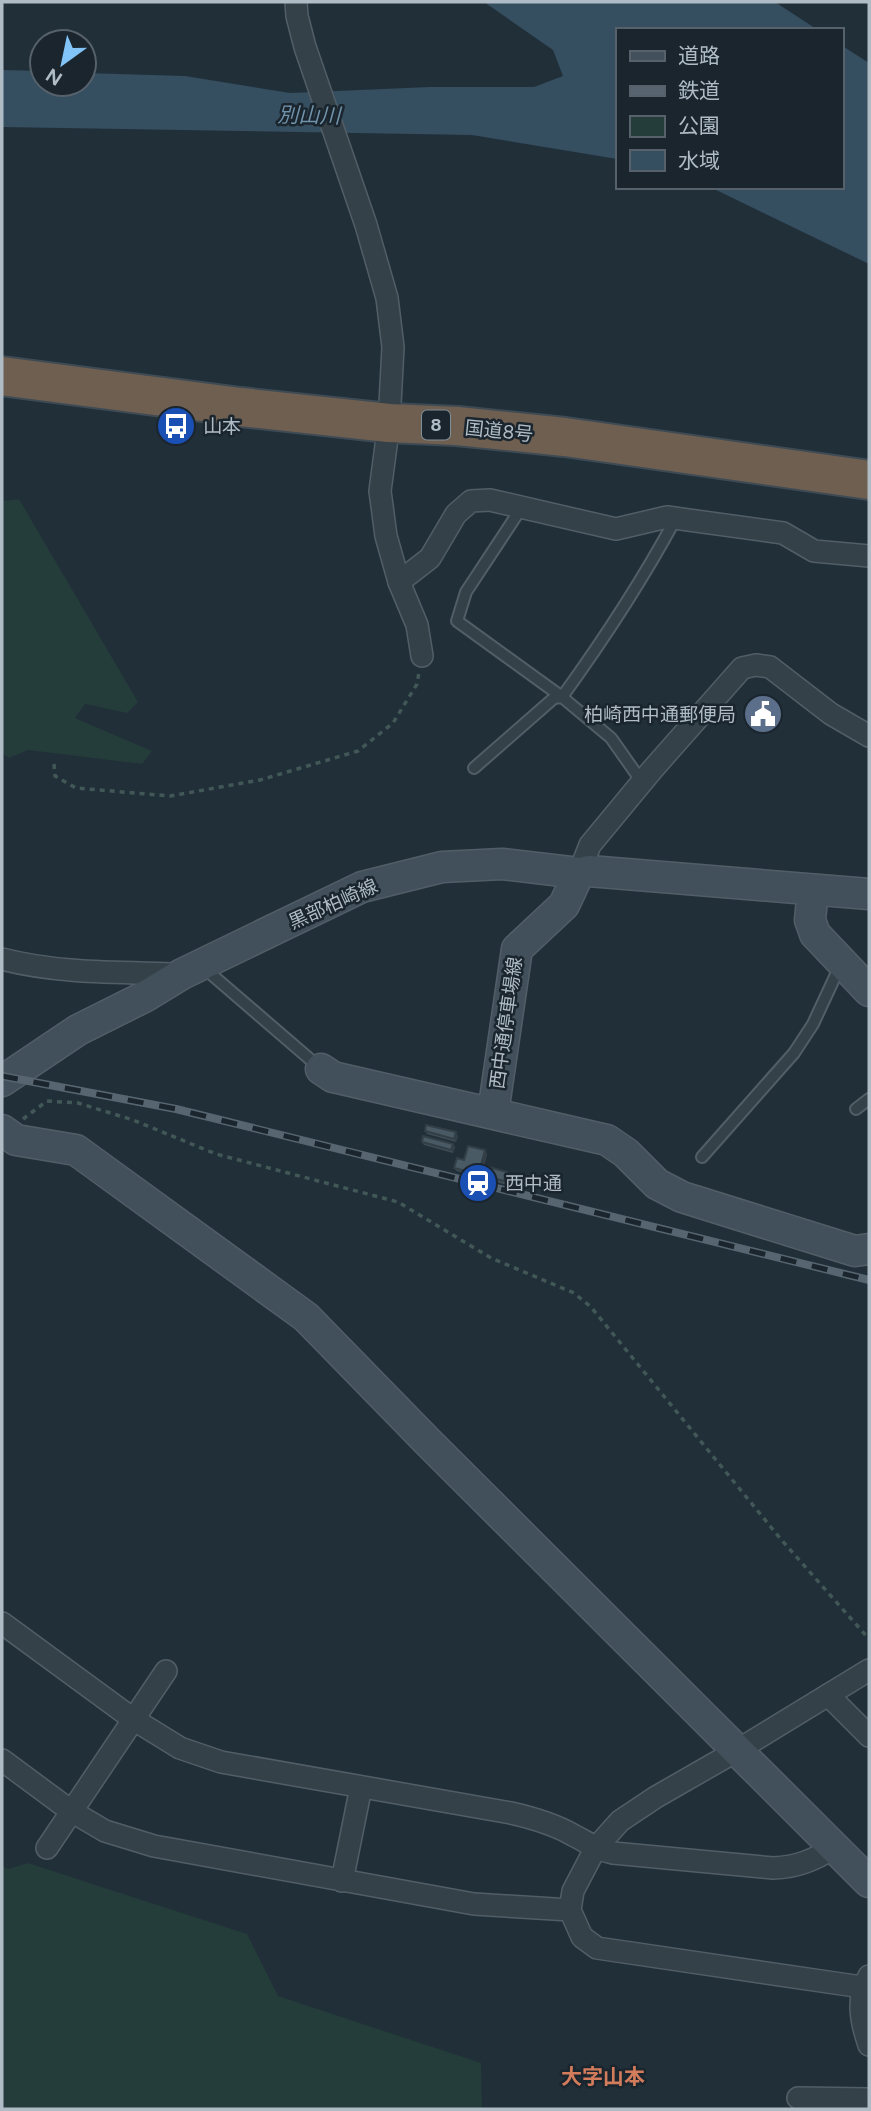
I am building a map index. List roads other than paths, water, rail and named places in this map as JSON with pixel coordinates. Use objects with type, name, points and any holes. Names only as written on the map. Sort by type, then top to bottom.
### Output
[{"type":"highway","name":"国道8号","points":[[2,376],[240,407],[565,438],[869,480]]},
{"type":"street","points":[[296,2],[305,47],[347,167],[387,298],[393,347],[389,423],[380,491],[386,536],[417,625],[422,656]]},
{"type":"street","points":[[400,582],[430,558],[456,514],[471,501],[490,500],[616,529],[667,517],[676,518],[783,533],[814,551],[869,556]]},
{"type":"street","points":[[579,873],[590,845],[742,668],[756,665],[770,667],[831,714],[869,736]]},
{"type":"street","name":"黒部柏崎線","points":[[2,1081],[78,1030],[192,970],[362,887],[442,867],[502,864],[579,873],[589,871],[869,894]]},
{"type":"street","name":"西中通停車場線","points":[[493,1113],[517,949],[564,905],[579,873]]},
{"type":"street","points":[[813,890],[810,920],[815,934],[869,991]]},
{"type":"street","points":[[2,959],[76,971],[192,970]]},
{"type":"street","points":[[321,1069],[333,1077],[607,1140],[626,1153],[656,1184],[682,1197],[855,1251],[869,1249]]},
{"type":"street","points":[[9,1135],[76,1150],[306,1317],[869,1882]]},
{"type":"street","points":[[2,1623],[133,1719],[180,1748],[221,1762],[533,1818],[574,1835],[595,1849],[792,1868],[810,1862],[835,1847]]},
{"type":"street","points":[[869,1670],[620,1821],[595,1849],[573,1891],[569,1910],[582,1937],[597,1948],[866,1981],[861,2022],[869,2045]]},
{"type":"street","points":[[47,1848],[166,1671]]},
{"type":"street","points":[[828,1695],[869,1736]]},
{"type":"street","points":[[2,1759],[71,1811],[105,1830],[154,1846],[474,1904],[569,1910]]},
{"type":"street","points":[[342,1881],[361,1787]]},
{"type":"street","points":[[799,2098],[869,2099]]},
{"type":"lane","points":[[522,507],[466,592],[457,621],[562,696],[611,738],[642,782]]},
{"type":"lane","points":[[474,768],[554,698],[562,696],[610,630],[647,572],[676,518]]},
{"type":"lane","points":[[702,1157],[794,1053],[813,1024],[841,964]]},
{"type":"lane","points":[[192,970],[321,1069]]},
{"type":"lane","points":[[856,1109],[869,1099]]},
{"type":"water","name":"別山川","points":[[484,2],[775,2],[815,28],[616,28],[616,159],[472,135],[2,127],[2,70],[28,71],[28,98],[98,98],[98,73],[185,76],[290,93],[430,87],[534,87],[563,76],[553,50]]},
{"type":"water","points":[[843,46],[869,63],[869,264],[714,189],[843,189]]},
{"type":"railway","points":[[2,1076],[176,1109],[869,1280]]},
{"type":"place","name":"山本","points":[[176,426]]},
{"type":"place","name":"柏崎西中通郵便局","points":[[763,714]]},
{"type":"place","name":"西中通","points":[[478,1183]]},
{"type":"district","name":"大字山本","points":[[603,2076]]}]
